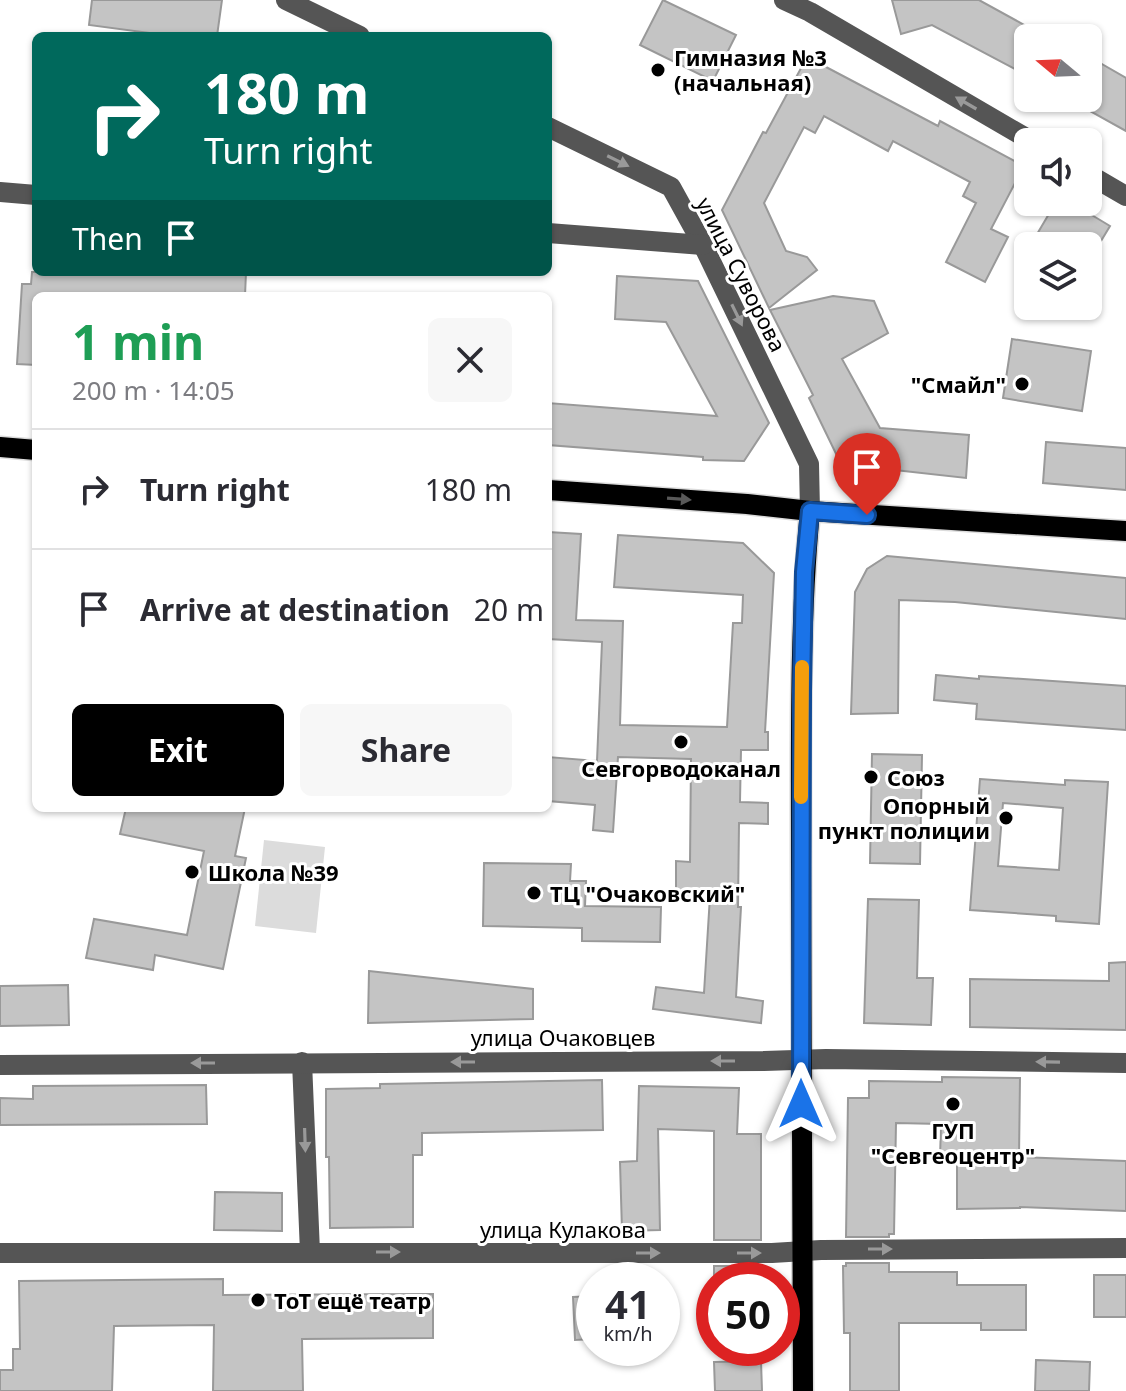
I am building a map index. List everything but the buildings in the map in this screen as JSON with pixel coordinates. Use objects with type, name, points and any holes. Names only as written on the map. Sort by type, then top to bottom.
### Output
[{"type":"main road","points":[[0,447],[32,450]]},
{"type":"main road","points":[[552,490],[810,511],[1126,531]]},
{"type":"main road","points":[[803,1391],[802,691],[804,572],[810,511]]},
{"type":"street","points":[[286,0],[352,32]]},
{"type":"street","points":[[784,0],[810,12],[1014,131]]},
{"type":"street","name":"улица Суворова","points":[[552,129],[671,187],[703,245],[809,464],[810,511]]},
{"type":"street","points":[[1102,182],[1126,196]]},
{"type":"street","points":[[0,192],[32,195]]},
{"type":"street","points":[[552,233],[703,245]]},
{"type":"street","name":"улица Очаковцев","points":[[0,1065],[801,1060],[1126,1063]]},
{"type":"street","points":[[302,1062],[310,1252]]},
{"type":"street","name":"улица Кулакова","points":[[0,1253],[772,1253],[1126,1248]]},
{"type":"shaded area","points":[[264,840],[325,847],[316,933],[255,926]]},
{"type":"slow traffic","points":[[801,797],[802,667]]},
{"type":"place","name":"Гимназия №3 (начальная)","points":[[658,70]]},
{"type":"place","name":"\"Смайл\"","points":[[1022,384]]},
{"type":"place","name":"Севгорводоканал","points":[[681,742]]},
{"type":"place","name":"Союз","points":[[871,777]]},
{"type":"place","name":"Опорный пункт полиции","points":[[1006,818]]},
{"type":"place","name":"Школа №39","points":[[192,872]]},
{"type":"place","name":"ТЦ \"Очаковский\"","points":[[534,893]]},
{"type":"place","name":"ГУП \"Севгеоцентр\"","points":[[953,1104]]},
{"type":"place","name":"ТоТ ещё театр","points":[[258,1300]]},
{"type":"route","points":[[801,1104],[802,691],[804,572],[810,511],[867,515]]}]
